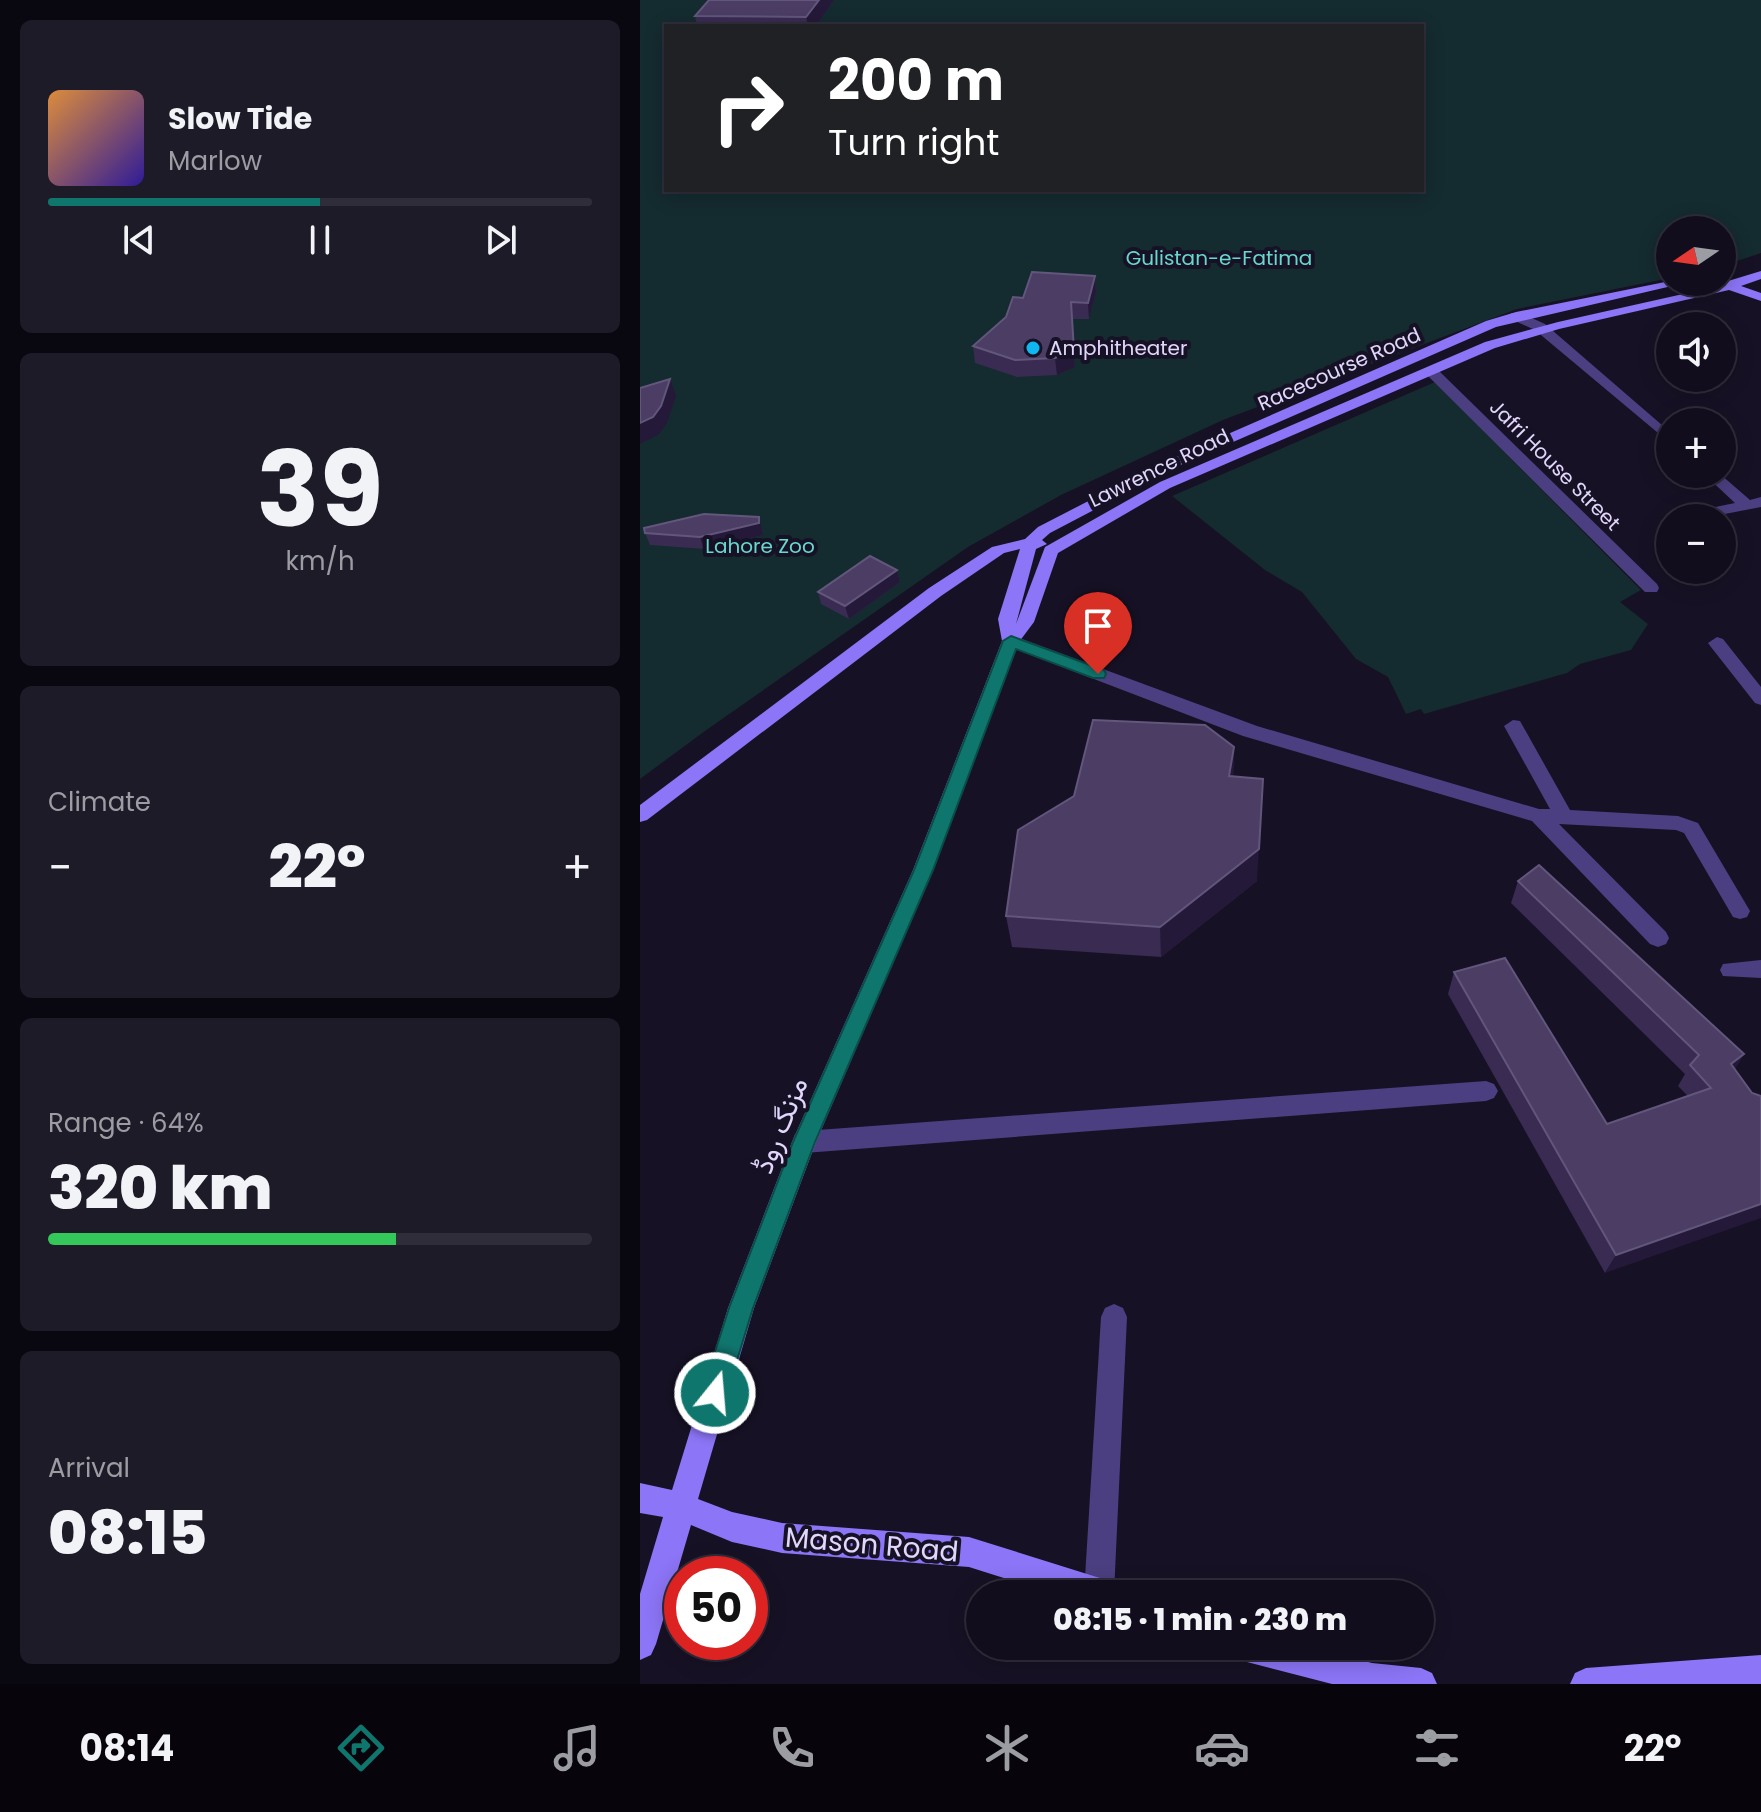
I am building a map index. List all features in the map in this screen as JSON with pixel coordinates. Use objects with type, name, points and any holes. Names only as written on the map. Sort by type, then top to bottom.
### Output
[{"type":"main road","points":[[1736,269],[1761,262]]},
{"type":"main road","name":"Lawrence Road","points":[[1736,281],[1761,275]]},
{"type":"main road","name":"Racecourse Road","points":[[1030,543],[1059,521],[1171,464],[1516,316],[1656,287]]},
{"type":"main road","points":[[1736,288],[1761,297]]},
{"type":"main road","name":"Lawrence Road","points":[[1055,546],[1165,485],[1431,371],[1540,327],[1674,296]]},
{"type":"main road","points":[[640,815],[972,566],[1006,547],[1030,543],[1055,546]]},
{"type":"main road","name":"مزنگ روڈ","points":[[1011,641],[1006,619],[1030,543]]},
{"type":"main road","name":"مزنگ روڈ","points":[[640,1644],[741,1308],[804,1142],[923,870],[1011,641],[1026,622],[1047,555],[1055,546]]},
{"type":"main road","points":[[972,566],[993,563],[1019,573]]},
{"type":"main road","name":"Mason Road","points":[[640,1498],[680,1506],[732,1527],[782,1538],[969,1552],[1059,1580]]},
{"type":"main road","points":[[1300,1660],[1372,1679],[1421,1684]]},
{"type":"main road","points":[[1586,1684],[1761,1671]]},
{"type":"street","points":[[1516,316],[1540,327],[1656,427]]},
{"type":"street","name":"Jafri House Street","points":[[1431,371],[1651,588]]},
{"type":"street","points":[[1732,488],[1754,503]]},
{"type":"street","points":[[1011,641],[1250,731],[1539,816],[1678,823],[1691,828],[1740,911]]},
{"type":"street","points":[[1717,643],[1761,699]]},
{"type":"street","points":[[1513,726],[1565,818]]},
{"type":"street","points":[[1539,816],[1658,938]]},
{"type":"street","points":[[1731,970],[1761,969]]},
{"type":"street","points":[[804,1142],[1486,1091]]},
{"type":"street","points":[[1102,1580],[1114,1317]]},
{"type":"green space","points":[[640,0],[1761,0],[1761,253],[1736,261],[1736,216],[1656,216],[1656,281],[1517,309],[1223,420],[1061,495],[968,547],[640,779]]},
{"type":"green space","points":[[1435,382],[1641,590],[1620,602],[1648,624],[1631,650],[1580,664],[1567,673],[1424,714],[1421,709],[1406,714],[1388,677],[1356,659],[1302,592],[1265,570],[1172,496]]},
{"type":"building","points":[[709,0],[819,0],[806,17],[695,16]]},
{"type":"building","points":[[1032,272],[1095,276],[1088,303],[1071,302],[1074,350],[1055,358],[1015,360],[973,346],[1006,317],[1013,297],[1023,298]]},
{"type":"building","points":[[670,379],[661,406],[653,417],[640,423],[640,388]]},
{"type":"building","points":[[704,514],[759,517],[759,523],[700,537],[645,533],[644,528]]},
{"type":"building","points":[[870,556],[897,570],[845,606],[818,592]]},
{"type":"building","points":[[1093,720],[1205,725],[1234,747],[1229,776],[1263,779],[1259,849],[1160,927],[1006,916],[1018,830],[1074,796]]},
{"type":"building","points":[[1539,865],[1744,1054],[1731,1064],[1752,1093],[1761,1096],[1761,1204],[1616,1255],[1454,972],[1505,958],[1607,1124],[1711,1088],[1690,1065],[1699,1055],[1518,881]]},
{"type":"place","name":"Amphitheater","points":[[1033,348]]},
{"type":"route","points":[[715,1393],[741,1308],[804,1142],[923,870],[1011,641],[1098,674]]},
{"type":"park label","name":"Gulistan-e-Fatima","points":[[1219,258]]},
{"type":"park label","name":"Lahore Zoo","points":[[760,546]]}]
